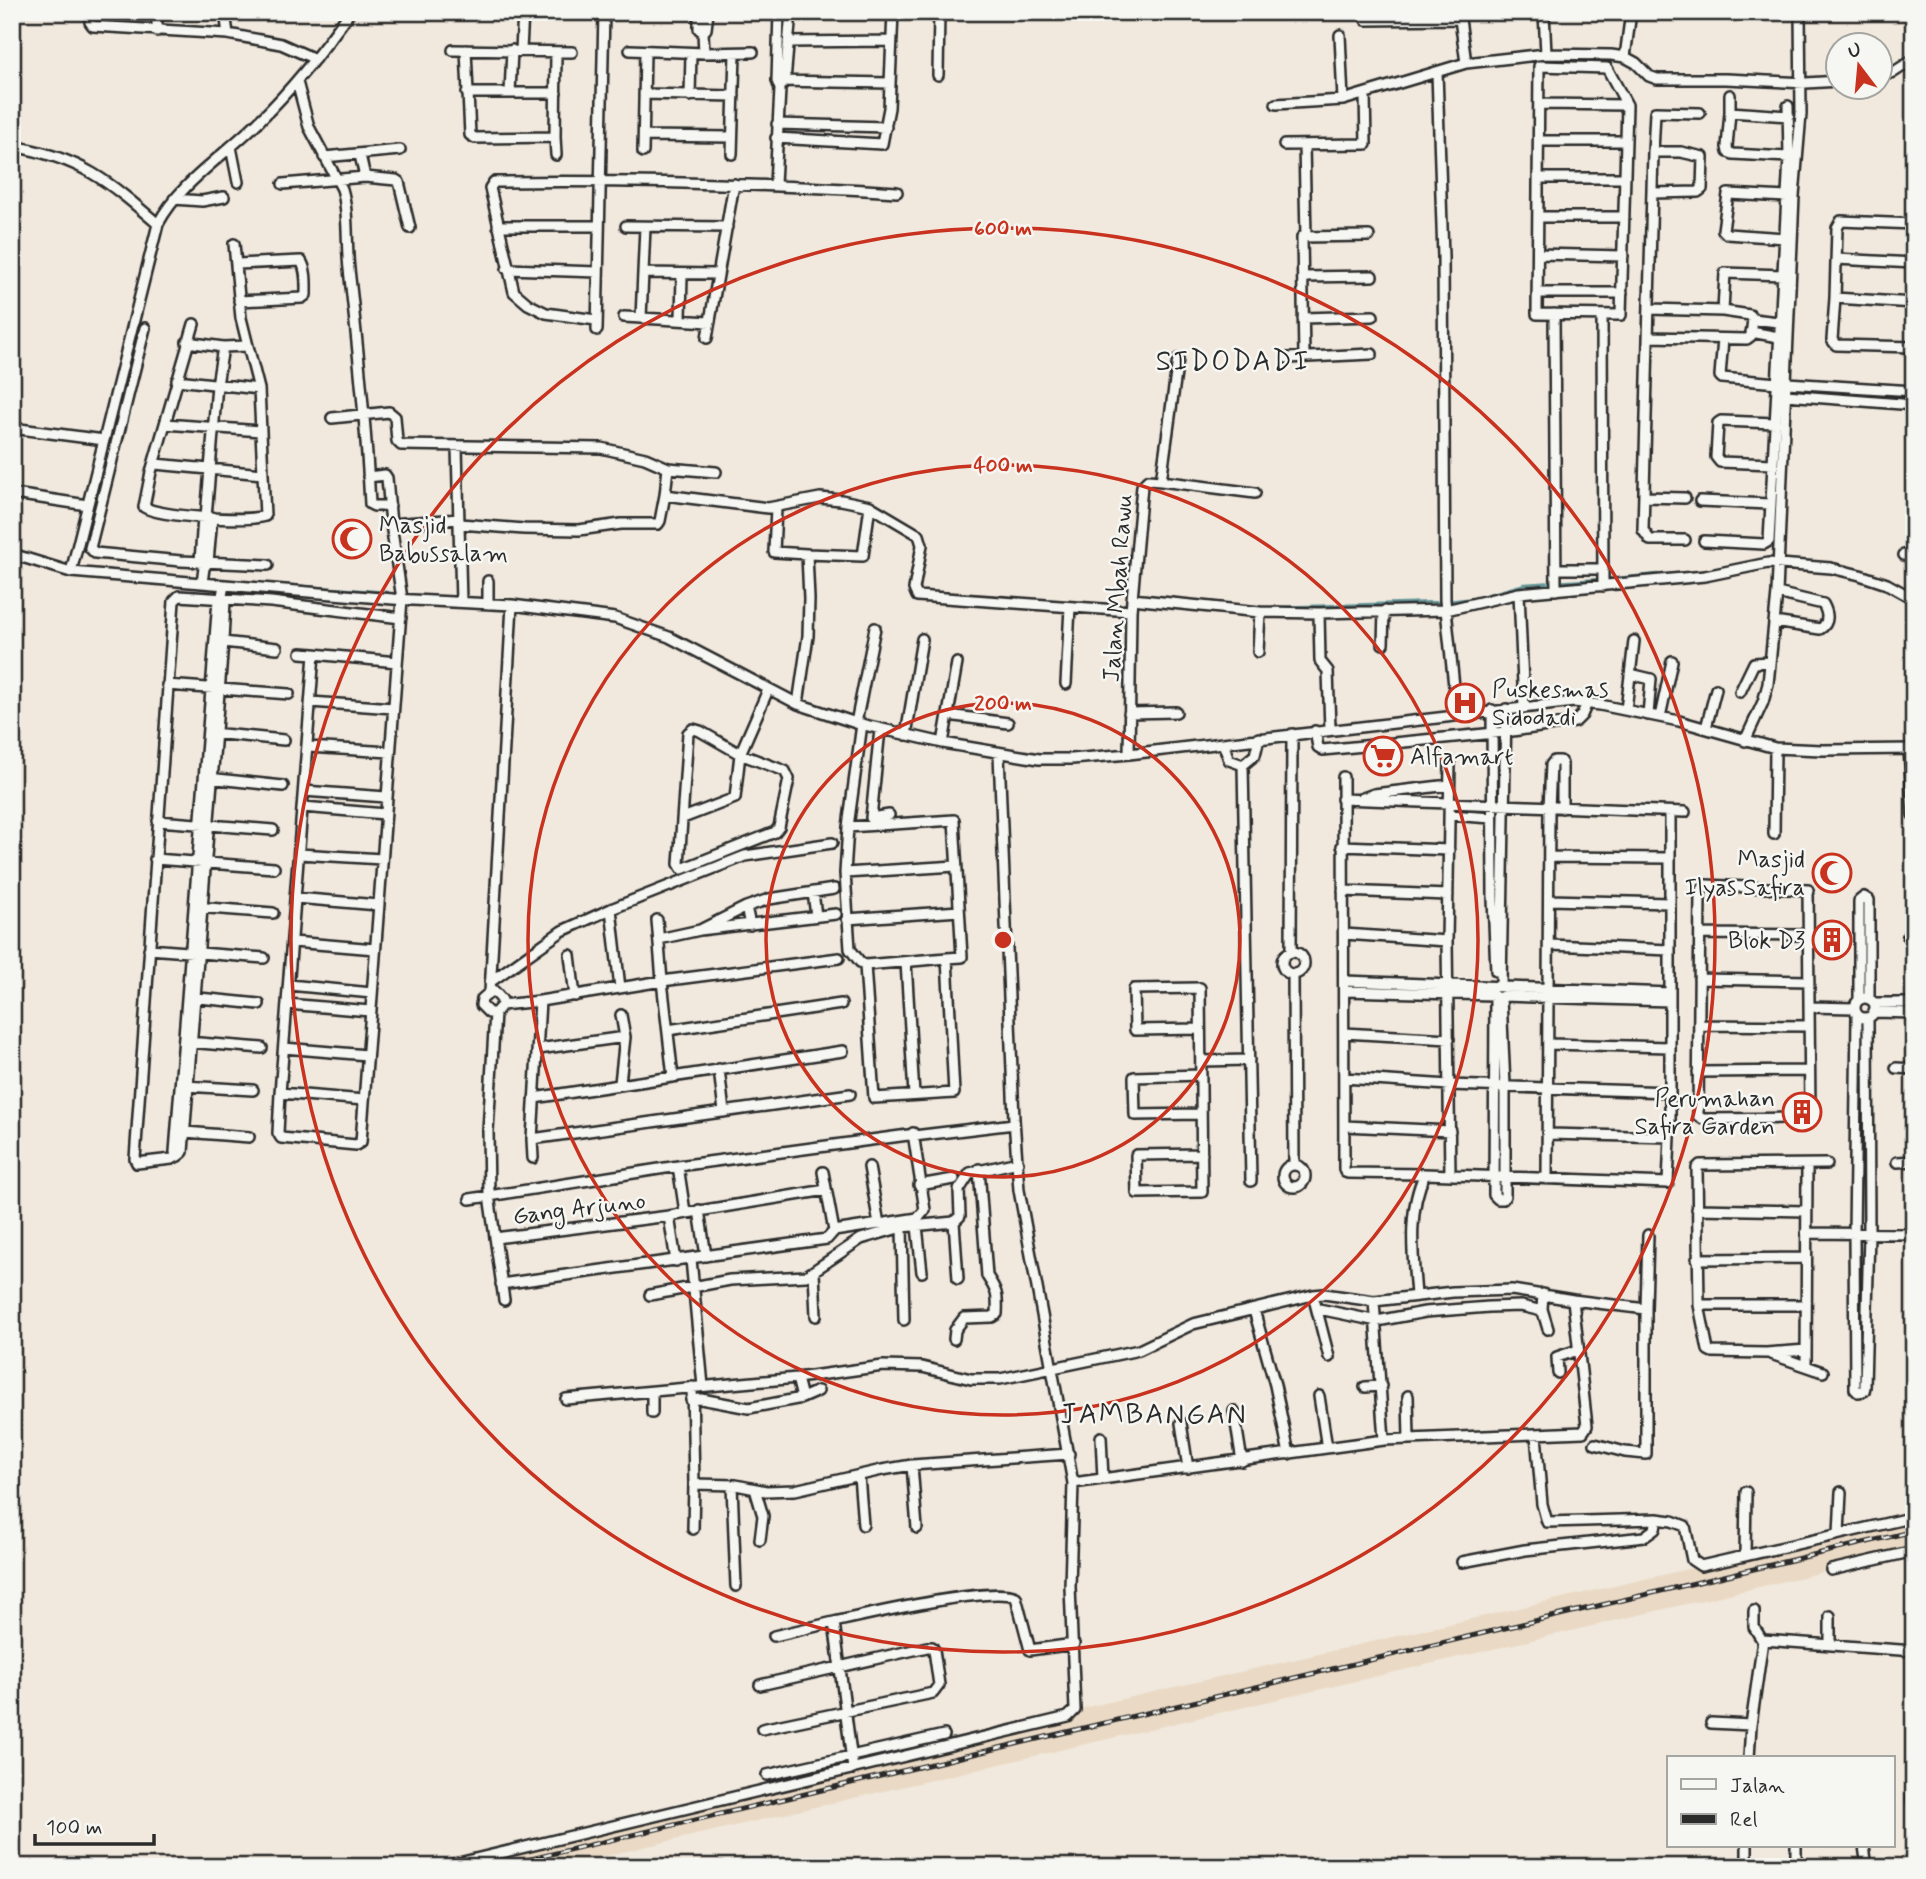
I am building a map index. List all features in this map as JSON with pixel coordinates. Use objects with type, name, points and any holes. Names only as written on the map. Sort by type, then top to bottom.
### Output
[{"type":"street","points":[[92,12],[90,22],[93,26],[228,34],[281,44],[315,59]]},
{"type":"street","points":[[157,12],[157,31]]},
{"type":"street","points":[[225,12],[228,34]]},
{"type":"street","points":[[72,566],[158,224],[174,199],[297,82],[351,12]]},
{"type":"street","points":[[510,93],[523,12]]},
{"type":"street","points":[[604,12],[601,180],[597,325],[546,313],[528,304],[514,292],[507,269],[490,188],[494,182],[601,180],[775,184],[897,192]]},
{"type":"street","points":[[699,12],[699,29],[703,32]]},
{"type":"street","points":[[704,53],[703,32],[706,29],[708,12]]},
{"type":"street","points":[[775,184],[780,84],[779,12]]},
{"type":"street","points":[[780,84],[789,42],[791,12]]},
{"type":"street","points":[[776,138],[877,145],[883,141],[890,83],[893,12]]},
{"type":"street","points":[[938,75],[939,12]]},
{"type":"street","points":[[1544,12],[1546,54]]},
{"type":"street","points":[[1625,57],[1631,12]]},
{"type":"street","points":[[1704,541],[1767,543],[1776,424],[1782,383],[1801,114],[1800,12]]},
{"type":"street","points":[[1366,20],[1460,19],[1466,64]]},
{"type":"street","points":[[1340,34],[1343,100]]},
{"type":"street","points":[[789,42],[891,41]]},
{"type":"street","points":[[453,50],[572,52]]},
{"type":"street","points":[[466,50],[472,137],[555,137]]},
{"type":"street","points":[[630,50],[753,52]]},
{"type":"street","points":[[556,52],[556,155]]},
{"type":"street","points":[[643,152],[645,52]]},
{"type":"street","points":[[690,96],[691,53]]},
{"type":"street","points":[[732,154],[736,53]]},
{"type":"street","points":[[1276,104],[1343,100],[1466,64],[1546,54],[1625,57],[1657,79],[1825,82]]},
{"type":"street","points":[[1895,71],[1914,59]]},
{"type":"street","points":[[1539,66],[1607,68],[1627,105],[1621,315],[1537,314],[1539,66]]},
{"type":"street","points":[[1437,72],[1443,257],[1446,605],[1457,715]]},
{"type":"street","points":[[297,82],[309,127],[345,198],[346,237],[365,414],[371,506],[390,506]]},
{"type":"street","points":[[780,84],[890,83]]},
{"type":"street","points":[[467,93],[556,93]]},
{"type":"street","points":[[644,94],[734,96]]},
{"type":"street","points":[[1284,145],[1366,144],[1365,94]]},
{"type":"street","points":[[1730,95],[1728,152],[1789,156]]},
{"type":"street","points":[[1539,104],[1627,105]]},
{"type":"street","points":[[1685,540],[1650,540],[1643,530],[1653,152],[1657,110],[1700,113]]},
{"type":"street","points":[[1730,112],[1789,111],[1783,275],[1786,323]]},
{"type":"street","points":[[777,124],[886,127]]},
{"type":"street","points":[[644,136],[732,137]]},
{"type":"street","points":[[1539,141],[1626,141]]},
{"type":"street","points":[[1304,145],[1306,237]]},
{"type":"street","points":[[12,146],[34,150],[88,169],[121,192],[158,224]]},
{"type":"street","points":[[231,147],[238,182]]},
{"type":"street","points":[[324,158],[400,150]]},
{"type":"street","points":[[1652,193],[1698,192],[1702,189],[1703,162],[1703,157],[1693,153],[1653,152]]},
{"type":"street","points":[[360,155],[365,177]]},
{"type":"street","points":[[283,184],[365,177],[396,180],[399,182],[410,229]]},
{"type":"street","points":[[1538,178],[1625,178]]},
{"type":"street","points":[[707,338],[734,184]]},
{"type":"street","points":[[1784,238],[1727,234],[1723,230],[1728,194],[1787,197]]},
{"type":"street","points":[[174,199],[202,201],[224,197]]},
{"type":"street","points":[[1538,217],[1624,217]]},
{"type":"street","points":[[1914,224],[1841,221],[1838,228],[1832,340],[1836,345],[1914,347]]},
{"type":"street","points":[[498,226],[599,226]]},
{"type":"street","points":[[625,226],[727,227]]},
{"type":"street","points":[[640,318],[645,227]]},
{"type":"street","points":[[1304,357],[1302,237],[1369,236]]},
{"type":"street","points":[[194,324],[151,472],[144,507],[152,512],[207,517],[265,516],[259,389],[239,301],[238,264],[234,244]]},
{"type":"street","points":[[1538,254],[1623,256]]},
{"type":"street","points":[[1836,259],[1914,263]]},
{"type":"street","points":[[238,264],[301,261],[306,284],[306,295],[302,298],[239,301]]},
{"type":"street","points":[[507,269],[598,272]]},
{"type":"street","points":[[643,273],[717,274]]},
{"type":"street","points":[[1723,311],[1725,273],[1783,275]]},
{"type":"street","points":[[681,319],[682,274]]},
{"type":"street","points":[[1303,277],[1372,276]]},
{"type":"street","points":[[1537,293],[1622,293]]},
{"type":"street","points":[[1835,298],[1914,303]]},
{"type":"street","points":[[1648,338],[1747,339],[1753,319],[1750,314],[1723,311],[1649,309]]},
{"type":"street","points":[[1555,314],[1556,589]]},
{"type":"street","points":[[1602,315],[1603,585]]},
{"type":"street","points":[[1303,318],[1373,316]]},
{"type":"street","points":[[624,317],[710,322]]},
{"type":"street","points":[[1753,319],[1786,323]]},
{"type":"street","points":[[145,328],[90,548],[95,553],[203,571],[222,594],[223,642],[211,733],[187,1042],[183,1152],[178,1156],[137,1163],[135,1159],[167,685],[176,598],[222,594],[271,595],[321,600],[401,618]]},
{"type":"street","points":[[1751,332],[1785,338]]},
{"type":"street","points":[[1723,339],[1722,378],[1914,391]]},
{"type":"street","points":[[187,342],[223,347],[248,346]]},
{"type":"street","points":[[203,571],[209,469],[223,347]]},
{"type":"street","points":[[1287,358],[1372,354]]},
{"type":"street","name":"Jalan Mbah Rawu","points":[[1129,754],[1131,611],[1142,486],[1148,480],[1161,481],[1178,359]]},
{"type":"street","points":[[177,380],[259,389]]},
{"type":"street","points":[[1745,741],[1768,684],[1779,564],[1786,395],[1782,383]]},
{"type":"street","points":[[1786,395],[1914,405]]},
{"type":"street","points":[[331,418],[389,412],[393,414],[397,441],[401,446],[601,448],[645,458],[667,468],[716,472]]},
{"type":"street","points":[[1773,464],[1720,462],[1716,459],[1718,423],[1776,424]]},
{"type":"street","points":[[165,424],[261,431]]},
{"type":"street","points":[[12,428],[104,440]]},
{"type":"street","points":[[457,447],[461,602]]},
{"type":"street","points":[[155,464],[263,474]]},
{"type":"street","points":[[391,524],[460,521],[524,529],[579,530],[621,524],[658,524],[665,495],[667,468]]},
{"type":"street","points":[[314,654],[278,1133],[281,1138],[356,1145],[361,1142],[402,598],[387,476],[368,477]]},
{"type":"street","points":[[1161,481],[1255,493]]},
{"type":"street","points":[[665,495],[776,508],[820,498],[870,508],[919,535],[922,545],[914,589],[917,596],[1069,609],[1131,611]]},
{"type":"street","points":[[12,496],[87,505]]},
{"type":"street","points":[[1644,497],[1685,498]]},
{"type":"street","points":[[1700,501],[1770,504]]},
{"type":"street","points":[[776,508],[777,553],[863,556],[870,508]]},
{"type":"street","points":[[12,554],[72,566],[203,571],[268,565]]},
{"type":"street","points":[[798,704],[808,623],[807,554]]},
{"type":"street","points":[[1904,555],[1914,559]]},
{"type":"street","points":[[1132,599],[1260,612],[1384,611],[1446,605],[1519,593],[1697,577],[1760,564],[1779,564],[1831,568],[1860,575],[1887,584],[1914,599]]},
{"type":"street","points":[[1556,573],[1603,572]]},
{"type":"street","points":[[488,581],[488,599]]},
{"type":"street","points":[[1519,593],[1524,707]]},
{"type":"street","points":[[1774,622],[1820,629],[1825,626],[1828,618],[1823,604],[1777,593]]},
{"type":"street","points":[[222,594],[321,600],[402,598],[461,602],[488,599],[512,605],[587,613],[633,623],[669,637],[766,695],[859,724],[905,735],[999,754],[1039,759],[1129,754],[1492,710],[1587,703],[1706,728],[1775,748],[1911,749],[1913,816]]},
{"type":"street","points":[[216,688],[222,594]]},
{"type":"street","points":[[489,987],[512,605]]},
{"type":"street","points":[[1066,684],[1069,609]]},
{"type":"street","points":[[1383,644],[1384,611]]},
{"type":"street","points":[[1258,652],[1260,612]]},
{"type":"street","points":[[1319,613],[1320,661],[1328,671],[1330,729]]},
{"type":"street","points":[[848,827],[954,820],[962,957],[865,965],[859,962],[850,949],[845,873],[848,827],[859,724],[875,628]]},
{"type":"street","points":[[905,735],[922,639]]},
{"type":"street","points":[[1626,710],[1634,641]]},
{"type":"street","points":[[223,642],[277,648]]},
{"type":"street","points":[[301,653],[397,662]]},
{"type":"street","points":[[1660,717],[1672,661]]},
{"type":"street","points":[[1740,692],[1754,663],[1770,662]]},
{"type":"street","points":[[943,743],[957,663]]},
{"type":"street","points":[[1630,674],[1651,678],[1648,715]]},
{"type":"street","points":[[167,685],[289,694]]},
{"type":"street","points":[[1706,728],[1716,689]]},
{"type":"street","points":[[683,818],[732,801],[736,795],[740,754],[766,695]]},
{"type":"street","points":[[311,702],[393,708]]},
{"type":"street","points":[[1315,731],[1318,747],[1323,750],[1491,734],[1575,722],[1582,715],[1587,703]]},
{"type":"street","points":[[1499,1178],[1494,1085],[1503,898],[1506,709]]},
{"type":"street","points":[[1492,710],[1493,899],[1505,1086],[1499,1178]]},
{"type":"street","points":[[1129,713],[1176,712]]},
{"type":"street","points":[[948,715],[1008,723]]},
{"type":"street","points":[[880,729],[871,818],[889,815]]},
{"type":"street","points":[[690,730],[700,730],[740,754],[788,774],[777,830],[682,869],[679,864],[688,733],[690,730]]},
{"type":"street","points":[[211,733],[284,740]]},
{"type":"street","points":[[1291,951],[1292,734]]},
{"type":"street","points":[[1243,765],[1255,755],[1259,738]]},
{"type":"street","points":[[1223,743],[1229,761],[1243,765]]},
{"type":"street","points":[[308,747],[390,752]]},
{"type":"street","points":[[1774,834],[1775,748]]},
{"type":"street","points":[[442,1867],[1068,1717],[1076,1706],[1070,1587],[1073,1483],[1023,1219],[1014,1121],[999,754]]},
{"type":"street","points":[[1547,1180],[1549,808],[1552,762],[1560,761],[1562,764],[1562,808]]},
{"type":"street","points":[[1450,762],[1447,941],[1450,1175]]},
{"type":"street","points":[[1243,765],[1251,1181]]},
{"type":"street","points":[[209,778],[283,786]]},
{"type":"street","points":[[1343,778],[1345,1172],[1668,1184],[1670,812]]},
{"type":"street","points":[[1360,799],[1374,794],[1450,785]]},
{"type":"street","points":[[304,791],[386,797]]},
{"type":"street","points":[[1342,799],[1685,812]]},
{"type":"street","points":[[303,807],[385,814]]},
{"type":"street","points":[[1449,815],[1492,818]]},
{"type":"street","points":[[158,821],[272,830]]},
{"type":"street","points":[[495,1013],[489,1013],[481,1005],[489,987],[562,931],[746,856],[832,843]]},
{"type":"street","points":[[1342,846],[1449,850]]},
{"type":"street","points":[[299,853],[382,859]]},
{"type":"street","points":[[1549,858],[1670,859]]},
{"type":"street","points":[[155,859],[274,868]]},
{"type":"street","points":[[845,873],[956,866]]},
{"type":"street","points":[[1706,885],[1806,888],[1808,891],[1809,1117],[1699,1118],[1700,934],[1700,892],[1706,885]]},
{"type":"street","points":[[700,930],[746,907],[769,899],[834,889]]},
{"type":"street","points":[[1343,891],[1448,895]]},
{"type":"street","points":[[813,892],[816,916]]},
{"type":"street","points":[[1864,897],[1869,900],[1871,1008],[1865,1387],[1861,1392],[1854,1389],[1857,1008],[1859,901],[1864,897]]},
{"type":"street","points":[[296,898],[379,905]]},
{"type":"street","points":[[1493,899],[1503,898]]},
{"type":"street","points":[[1549,900],[1670,903]]},
{"type":"street","points":[[198,907],[273,913]]},
{"type":"street","points":[[746,907],[750,925]]},
{"type":"street","points":[[611,909],[620,988]]},
{"type":"street","points":[[847,919],[959,911]]},
{"type":"street","points":[[659,939],[700,930],[836,914]]},
{"type":"street","points":[[657,920],[673,1077]]},
{"type":"street","points":[[1914,930],[1910,931],[1908,936],[1914,940]]},
{"type":"street","points":[[1344,934],[1447,941]]},
{"type":"street","points":[[1700,934],[1808,934]]},
{"type":"street","points":[[293,942],[375,949]]},
{"type":"street","points":[[1550,945],[1670,950]]},
{"type":"street","points":[[149,949],[264,958]]},
{"type":"street","points":[[1291,951],[1301,954],[1305,965],[1298,973],[1284,970],[1282,961],[1291,951]]},
{"type":"street","points":[[570,956],[575,996]]},
{"type":"street","points":[[504,1300],[489,1195],[488,1131],[495,1013],[502,1005],[839,958]]},
{"type":"street","points":[[865,965],[874,1098],[954,1093],[947,958]]},
{"type":"street","points":[[906,962],[914,1096]]},
{"type":"street","points":[[1293,974],[1294,1164]]},
{"type":"street","points":[[1699,979],[1809,981]]},
{"type":"street","points":[[289,985],[372,993]]},
{"type":"street","points":[[1344,986],[1670,997]]},
{"type":"street","points":[[489,987],[499,995],[502,1005]]},
{"type":"street","points":[[1200,1029],[1135,1030],[1134,989],[1200,988],[1200,1029],[1201,1061],[1201,1114],[1202,1154],[1202,1192],[1137,1193],[1136,1155],[1202,1154]]},
{"type":"street","points":[[191,997],[259,1004]]},
{"type":"street","points":[[533,1157],[540,1001]]},
{"type":"street","points":[[668,1030],[841,1003]]},
{"type":"street","points":[[1809,1007],[1871,1008],[1914,1003]]},
{"type":"street","points":[[287,1004],[370,1011]]},
{"type":"street","points":[[1857,1008],[1914,1013]]},
{"type":"street","points":[[620,1083],[625,1037],[621,1015]]},
{"type":"street","points":[[1699,1025],[1809,1026]]},
{"type":"street","points":[[1344,1033],[1448,1039]]},
{"type":"street","points":[[538,1049],[625,1037]]},
{"type":"street","points":[[187,1042],[262,1048]]},
{"type":"street","points":[[1548,1044],[1670,1047]]},
{"type":"street","points":[[284,1048],[367,1055]]},
{"type":"street","points":[[534,1098],[842,1051]]},
{"type":"street","points":[[1201,1061],[1249,1060]]},
{"type":"street","points":[[1896,1068],[1914,1069]]},
{"type":"street","points":[[719,1069],[724,1112]]},
{"type":"street","points":[[1698,1072],[1809,1071]]},
{"type":"street","points":[[1201,1075],[1134,1077],[1135,1115],[1201,1114]]},
{"type":"street","points":[[1344,1078],[1449,1085],[1670,1092]]},
{"type":"street","points":[[178,1156],[175,1152],[185,1086]]},
{"type":"street","points":[[185,1086],[253,1090]]},
{"type":"street","points":[[280,1093],[364,1100]]},
{"type":"street","points":[[532,1139],[850,1094]]},
{"type":"street","points":[[470,1199],[678,1166],[1014,1121]]},
{"type":"street","points":[[1345,1126],[1450,1131]]},
{"type":"street","points":[[185,1132],[249,1137]]},
{"type":"street","points":[[501,1284],[822,1241],[834,1231],[918,1218],[925,1210],[912,1134]]},
{"type":"street","points":[[1549,1135],[1670,1137]]},
{"type":"street","points":[[1897,1162],[1914,1161]]},
{"type":"street","points":[[650,1295],[759,1277],[802,1276],[814,1272],[861,1239],[902,1227],[954,1222],[960,1216],[958,1197],[963,1182],[970,1173],[1018,1162]]},
{"type":"street","points":[[1806,1350],[1766,1353],[1709,1351],[1699,1305],[1698,1166],[1827,1164]]},
{"type":"street","points":[[1806,1365],[1807,1165]]},
{"type":"street","points":[[678,1166],[685,1212]]},
{"type":"street","points":[[869,1167],[879,1224]]},
{"type":"street","points":[[954,1339],[955,1330],[964,1318],[992,1317],[996,1314],[997,1292],[987,1276],[979,1169]]},
{"type":"street","points":[[823,1172],[834,1231]]},
{"type":"street","points":[[1416,1295],[1415,1206],[1425,1174]]},
{"type":"street","points":[[919,1185],[954,1180]]},
{"type":"street","name":"Gang Arjuno","points":[[495,1238],[669,1216],[826,1190]]},
{"type":"street","points":[[1697,1209],[1806,1211]]},
{"type":"street","points":[[699,1210],[706,1256]]},
{"type":"street","points":[[669,1216],[676,1261]]},
{"type":"street","points":[[954,1222],[958,1279]]},
{"type":"street","points":[[917,1226],[922,1272]]},
{"type":"street","points":[[902,1227],[904,1320]]},
{"type":"street","points":[[1806,1233],[1914,1234]]},
{"type":"street","points":[[1595,1444],[1625,1452],[1646,1449],[1648,1235]]},
{"type":"street","points":[[1697,1259],[1806,1258]]},
{"type":"street","points":[[691,1259],[703,1386]]},
{"type":"street","points":[[814,1272],[816,1316]]},
{"type":"street","points":[[1316,1302],[1324,1294],[1375,1312],[1416,1295],[1453,1302],[1512,1299],[1543,1304]]},
{"type":"street","points":[[566,1399],[652,1404],[692,1394],[703,1386],[797,1378],[883,1366],[922,1367],[986,1380],[1052,1376],[1139,1350],[1193,1324],[1256,1317],[1316,1302],[1375,1312],[1408,1314],[1453,1302],[1512,1299],[1543,1304],[1573,1300],[1647,1308]]},
{"type":"street","points":[[1073,1483],[1384,1440],[1580,1432],[1587,1426],[1571,1351],[1573,1300]]},
{"type":"street","points":[[1316,1302],[1329,1357]]},
{"type":"street","points":[[1543,1304],[1548,1329]]},
{"type":"street","points":[[1699,1305],[1806,1305]]},
{"type":"street","points":[[1375,1312],[1384,1440]]},
{"type":"street","points":[[1256,1317],[1275,1385],[1289,1454]]},
{"type":"street","points":[[1558,1373],[1558,1357],[1571,1351]]},
{"type":"street","points":[[1766,1353],[1823,1372]]},
{"type":"street","points":[[797,1378],[801,1394]]},
{"type":"street","points":[[1365,1387],[1381,1386]]},
{"type":"street","points":[[692,1394],[701,1399],[749,1408],[818,1391]]},
{"type":"street","points":[[692,1394],[693,1529]]},
{"type":"street","points":[[1319,1396],[1327,1448]]},
{"type":"street","points":[[1408,1396],[1409,1439]]},
{"type":"street","points":[[1234,1411],[1242,1461]]},
{"type":"street","points":[[1181,1423],[1188,1468]]},
{"type":"street","points":[[1536,1435],[1542,1504],[1547,1522],[1657,1519],[1681,1524],[1692,1560],[1697,1566],[1707,1566],[1914,1517]]},
{"type":"street","points":[[1101,1437],[1103,1479]]},
{"type":"street","points":[[694,1484],[732,1485],[779,1492],[912,1465],[1069,1454]]},
{"type":"street","points":[[912,1465],[916,1528]]},
{"type":"street","points":[[859,1476],[863,1525]]},
{"type":"street","points":[[732,1485],[736,1586]]},
{"type":"street","points":[[755,1489],[763,1516],[760,1540]]},
{"type":"street","points":[[1745,1556],[1746,1492]]},
{"type":"street","points":[[1839,1534],[1841,1492]]},
{"type":"street","points":[[1462,1562],[1525,1550],[1644,1537],[1656,1530],[1657,1519]]},
{"type":"street","points":[[1831,1570],[1914,1551]]},
{"type":"street","points":[[774,1636],[913,1605],[1013,1594],[1030,1650],[1074,1644]]},
{"type":"street","points":[[1749,1756],[1762,1640],[1755,1627],[1754,1611]]},
{"type":"street","points":[[1830,1616],[1830,1644]]},
{"type":"street","points":[[834,1622],[853,1769]]},
{"type":"street","points":[[1762,1640],[1914,1651]]},
{"type":"street","points":[[760,1685],[932,1647],[939,1685],[933,1693],[762,1729]]},
{"type":"street","points":[[1711,1723],[1751,1725]]},
{"type":"street","points":[[767,1775],[944,1735]]},
{"type":"street","points":[[1914,1777],[1914,1812]]},
{"type":"street","points":[[1747,1848],[1747,1867]]},
{"type":"street","points":[[1796,1848],[1796,1867]]},
{"type":"street","points":[[1864,1848],[1867,1867]]},
{"type":"shaded area","points":[[1914,1517],[1914,1551],[558,1867],[432,1867],[953,1738]]},
{"type":"waterway","points":[[1606,579],[1658,574]]},
{"type":"waterway","points":[[1276,607],[1438,602],[1475,598],[1525,584],[1600,579]]},
{"type":"waterway","points":[[261,583],[388,592]]},
{"type":"railway","points":[[497,1867],[1914,1531]]},
{"type":"place","name":"Masjid Babussalam","points":[[352,539]]},
{"type":"place","name":"Puskesmas Sidodadi","points":[[1465,703]]},
{"type":"place","name":"Alfamart","points":[[1383,756]]},
{"type":"place","name":"Masjid Ilyas Safira","points":[[1832,873]]},
{"type":"place","name":"Blok D3","points":[[1832,940]]},
{"type":"place","name":"Perumahan Safira Garden","points":[[1802,1112]]},
{"type":"district","name":"SIDODADI","points":[[1233,360]]},
{"type":"district","name":"JAMBANGAN","points":[[1154,1413]]}]
